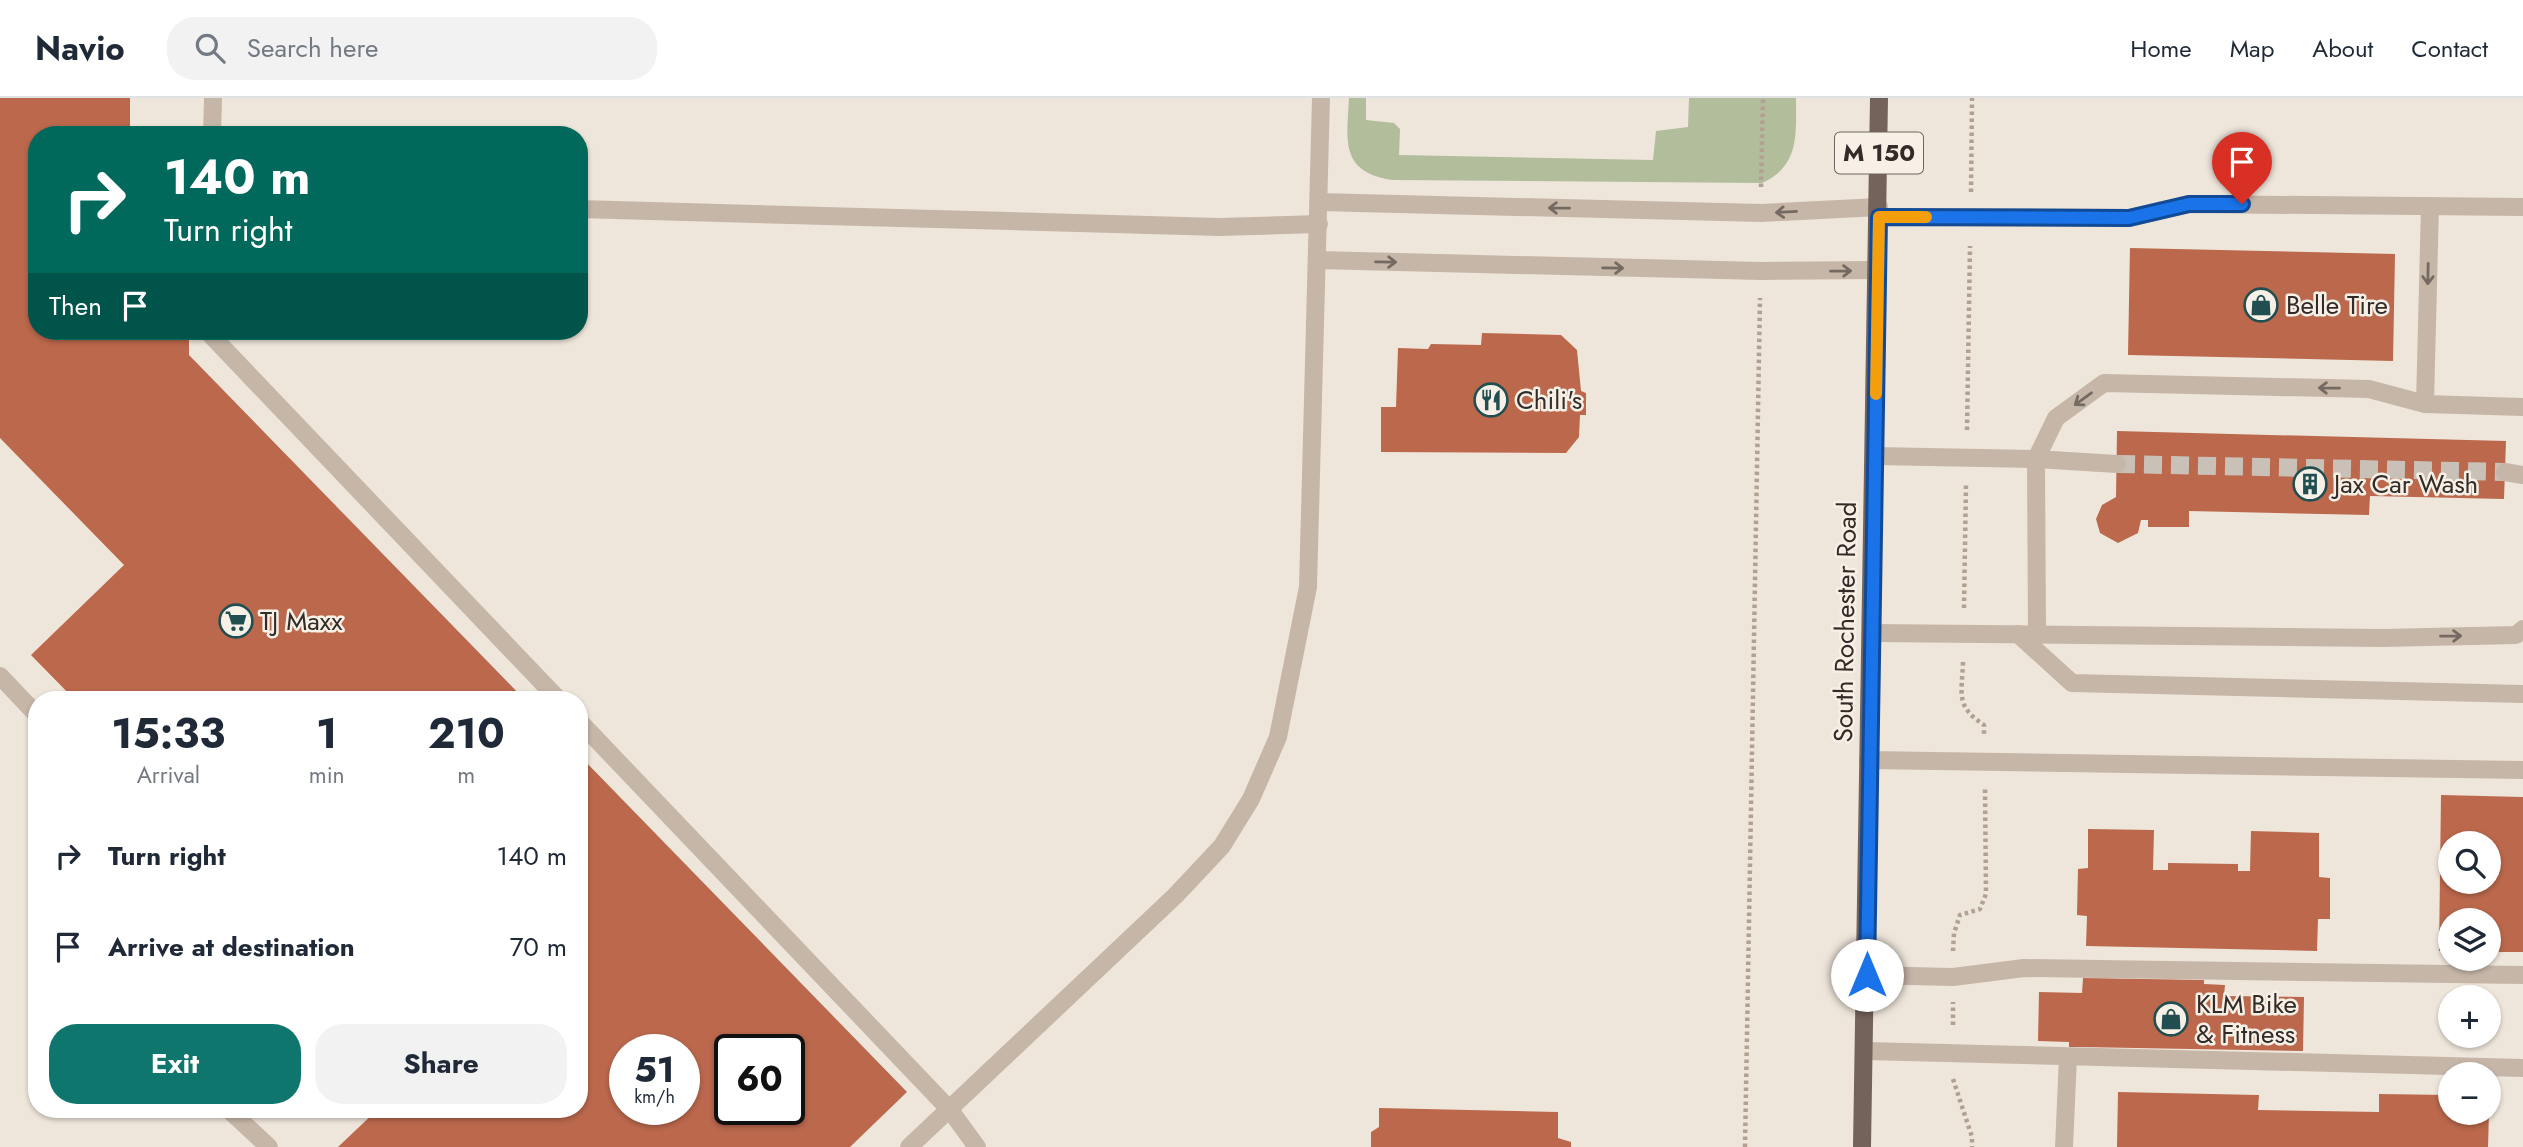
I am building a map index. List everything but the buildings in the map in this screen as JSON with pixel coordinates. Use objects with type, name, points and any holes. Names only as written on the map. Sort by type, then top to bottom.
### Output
[{"type":"main road","name":"South Rochester Road","points":[[1862,1147],[1866,1051],[1879,98]]},
{"type":"lane","points":[[212,126],[213,98]]},
{"type":"lane","points":[[909,1147],[1175,896],[1222,846],[1251,799],[1278,737],[1308,587],[1321,98]]},
{"type":"lane","points":[[1319,202],[1761,213],[1879,212],[2129,218],[2189,204],[2523,207]]},
{"type":"lane","points":[[2425,404],[2430,206]]},
{"type":"lane","points":[[588,209],[1219,228],[1319,224]]},
{"type":"lane","points":[[1318,260],[1761,271],[1878,270]]},
{"type":"lane","points":[[217,340],[550,691]]},
{"type":"lane","points":[[2037,634],[2036,459],[2056,418],[2104,383],[2369,389],[2425,404],[2523,407]]},
{"type":"lane","points":[[1875,456],[2036,459],[2117,464]]},
{"type":"lane","points":[[1872,633],[2383,638],[2516,635],[2523,629]]},
{"type":"lane","points":[[2018,634],[2073,683],[2523,694]]},
{"type":"lane","points":[[0,676],[28,706]]},
{"type":"lane","points":[[588,731],[950,1110],[977,1147]]},
{"type":"lane","points":[[1868,760],[2523,770]]},
{"type":"lane","points":[[1867,975],[1953,976],[2024,968],[2523,975]]},
{"type":"lane","points":[[1866,1051],[2523,1068]]},
{"type":"lane","points":[[2064,1147],[2068,1057]]},
{"type":"lane","points":[[238,1118],[269,1147]]},
{"type":"path","points":[[1761,194],[1763,98]]},
{"type":"path","points":[[1745,1147],[1760,295]]},
{"type":"green space","points":[[1349,98],[1366,98],[1366,120],[1394,123],[1400,129],[1399,155],[1653,160],[1656,131],[1688,127],[1689,98],[1796,98],[1796,124],[1789,158],[1783,168],[1762,183],[1392,180],[1375,176],[1355,162],[1348,140]]},
{"type":"tunnel","points":[[2117,464],[2505,472]]},
{"type":"slow traffic","points":[[1876,394],[1879,217],[1926,217]]},
{"type":"place","name":"Belle Tire","points":[[2261,305]]},
{"type":"place","name":"Chili's","points":[[1491,400]]},
{"type":"place","name":"Jax Car Wash","points":[[2310,484]]},
{"type":"place","name":"TJ Maxx","points":[[236,621]]},
{"type":"place","name":"KLM Bike & Fitness","points":[[2171,1019]]},
{"type":"route","points":[[1867,975],[1868,760],[1879,217],[2129,218],[2189,204],[2242,204]]}]
